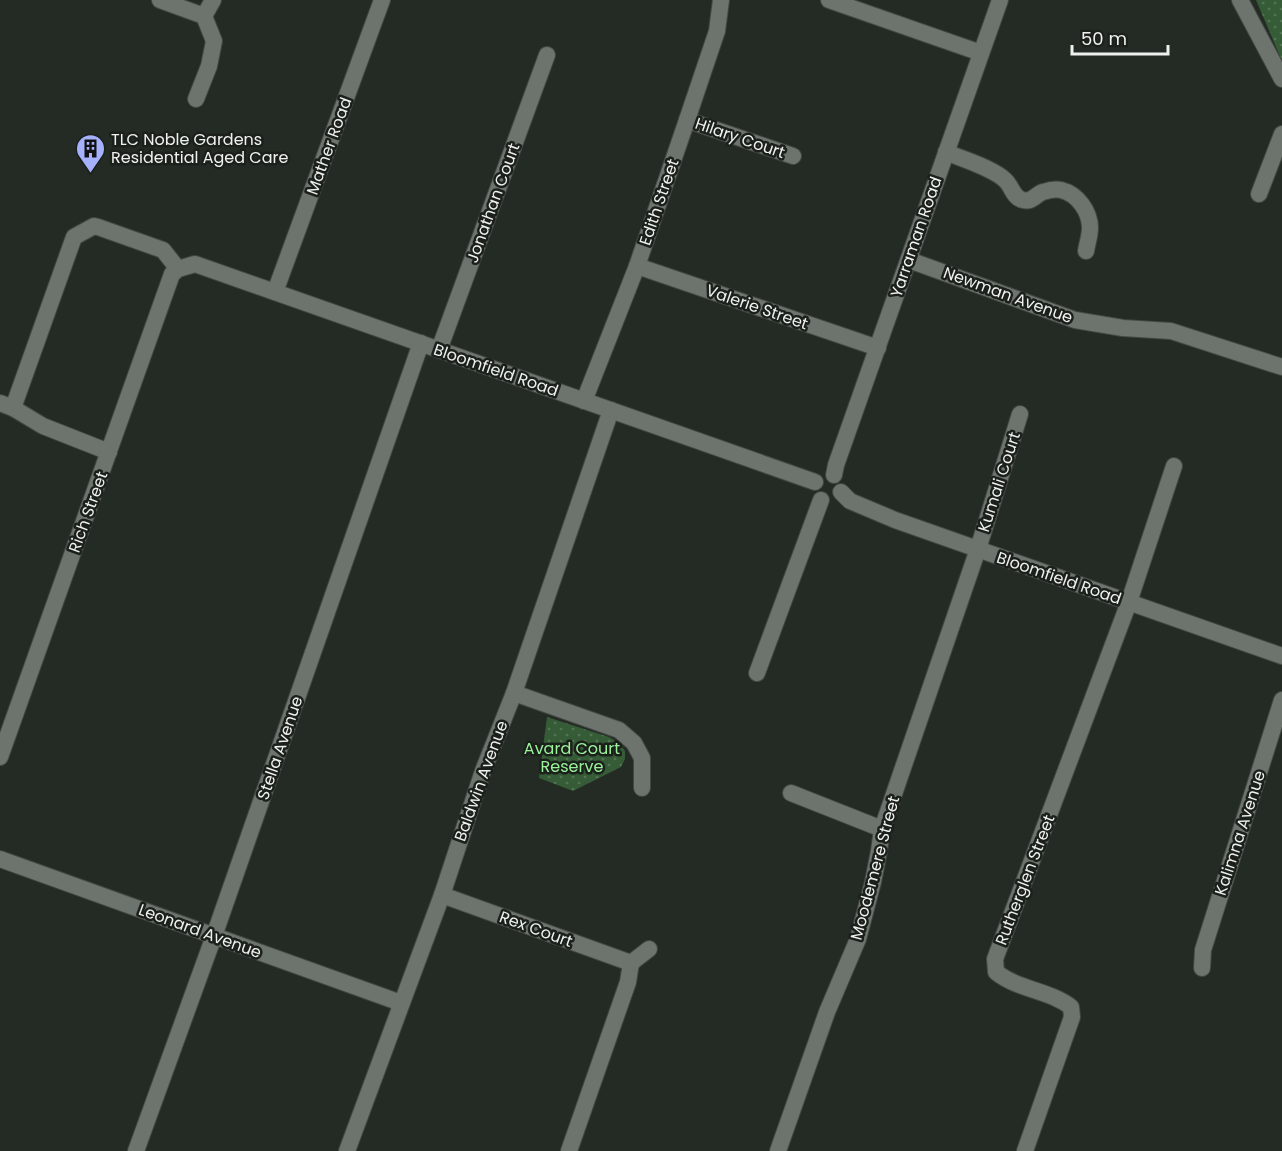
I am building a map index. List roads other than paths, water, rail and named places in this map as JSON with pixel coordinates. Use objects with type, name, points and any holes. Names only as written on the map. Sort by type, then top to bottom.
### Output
[{"type":"street","points":[[160,0],[204,16],[214,41],[209,66],[196,99]]},
{"type":"street","points":[[204,16],[213,0]]},
{"type":"street","name":"Mather Road","points":[[275,292],[382,0]]},
{"type":"street","name":"Edith Street","points":[[584,401],[637,266],[687,120],[717,31],[721,0]]},
{"type":"street","points":[[829,0],[981,53]]},
{"type":"street","name":"Yarraman Road","points":[[834,475],[1000,0]]},
{"type":"street","points":[[1240,0],[1282,79]]},
{"type":"street","name":"Jonathan Court","points":[[440,350],[547,56]]},
{"type":"street","name":"Hilary Court","points":[[687,120],[792,156]]},
{"type":"street","points":[[1259,194],[1282,134]]},
{"type":"street","points":[[946,152],[984,167],[1005,180],[1020,200],[1034,199],[1039,193],[1058,189],[1074,197],[1085,207],[1089,218],[1090,228],[1086,251]]},
{"type":"street","points":[[109,452],[43,426],[6,406],[74,237],[94,226],[98,227],[164,250],[178,269]]},
{"type":"street","name":"Newman Avenue","points":[[909,260],[1075,320],[1123,328],[1171,331],[1282,368]]},
{"type":"street","name":"Bloomfield Road","points":[[178,269],[195,264],[814,482]]},
{"type":"street","name":"Valerie Street","points":[[637,266],[878,348]]},
{"type":"street","name":"Rich Street","points":[[0,757],[172,274],[178,269]]},
{"type":"street","name":"Stella Avenue","points":[[136,1151],[214,936],[421,343]]},
{"type":"street","name":"Baldwin Avenue","points":[[347,1151],[442,895],[483,771],[514,693],[611,410]]},
{"type":"street","name":"Kumali Court","points":[[978,549],[1020,414]]},
{"type":"street","points":[[1129,602],[1174,466]]},
{"type":"street","points":[[820,475],[834,475],[841,484],[841,492],[835,499],[826,502],[818,498],[813,490],[814,482],[820,475]]},
{"type":"street","name":"Bloomfield Road","points":[[841,492],[850,501],[895,520],[1129,602],[1281,652]]},
{"type":"street","points":[[757,673],[821,500]]},
{"type":"street","name":"Moodemere Street","points":[[778,1151],[827,1012],[858,939],[873,882],[882,829],[978,549]]},
{"type":"street","name":"Rutherglen Street","points":[[1025,1151],[1072,1017],[1071,1007],[1062,1000],[1006,980],[996,972],[995,959],[1129,602]]},
{"type":"street","points":[[514,693],[618,730],[634,743],[642,758],[642,788]]},
{"type":"street","name":"Kalimna Avenue","points":[[1202,968],[1203,950],[1282,700]]},
{"type":"street","points":[[791,793],[882,829]]},
{"type":"street","name":"Leonard Avenue","points":[[0,859],[401,1003]]},
{"type":"street","name":"Rex Court","points":[[442,895],[631,963]]},
{"type":"street","points":[[569,1151],[628,982],[631,963],[649,949]]},
{"type":"place","name":"TLC Noble Gardens Residential Aged Care","points":[[90,174]]},
{"type":"park label","name":"Avard Court Reserve","points":[[572,757]]}]
